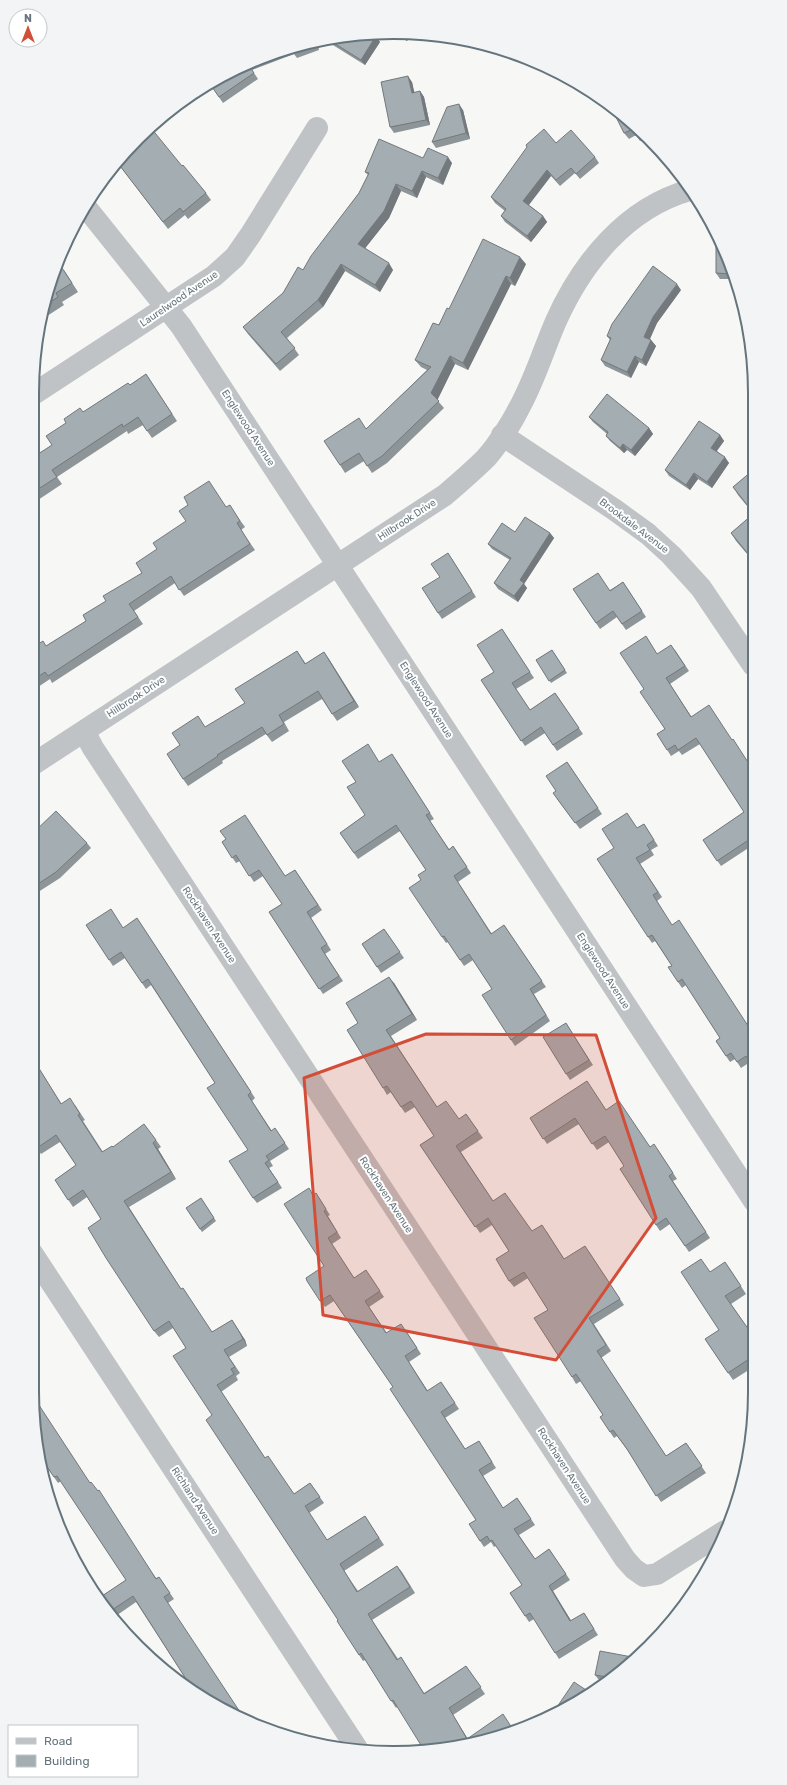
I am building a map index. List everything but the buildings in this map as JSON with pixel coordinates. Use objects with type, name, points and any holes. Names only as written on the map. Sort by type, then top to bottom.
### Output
[{"type":"street","name":"Laurelwood Avenue","points":[[39,390],[214,276],[235,257],[317,128]]},
{"type":"street","name":"Hillbrook Drive","points":[[39,760],[445,495],[486,457],[518,411],[533,381],[556,322],[572,288],[603,246],[632,219],[653,205],[684,192]]},
{"type":"street","name":"Englewood Avenue","points":[[89,211],[186,333],[748,1193]]},
{"type":"street","name":"Brookdale Avenue","points":[[502,435],[615,510],[648,534],[671,555],[701,588],[748,658]]},
{"type":"street","name":"Rockhaven Avenue","points":[[84,731],[97,754],[625,1559],[634,1569],[644,1576],[657,1574],[717,1536]]},
{"type":"street","name":"Richland Avenue","points":[[39,1264],[354,1744]]},
{"type":"highlighted area","points":[[426,1034],[596,1035],[656,1218],[556,1360],[323,1315],[304,1078]]}]
